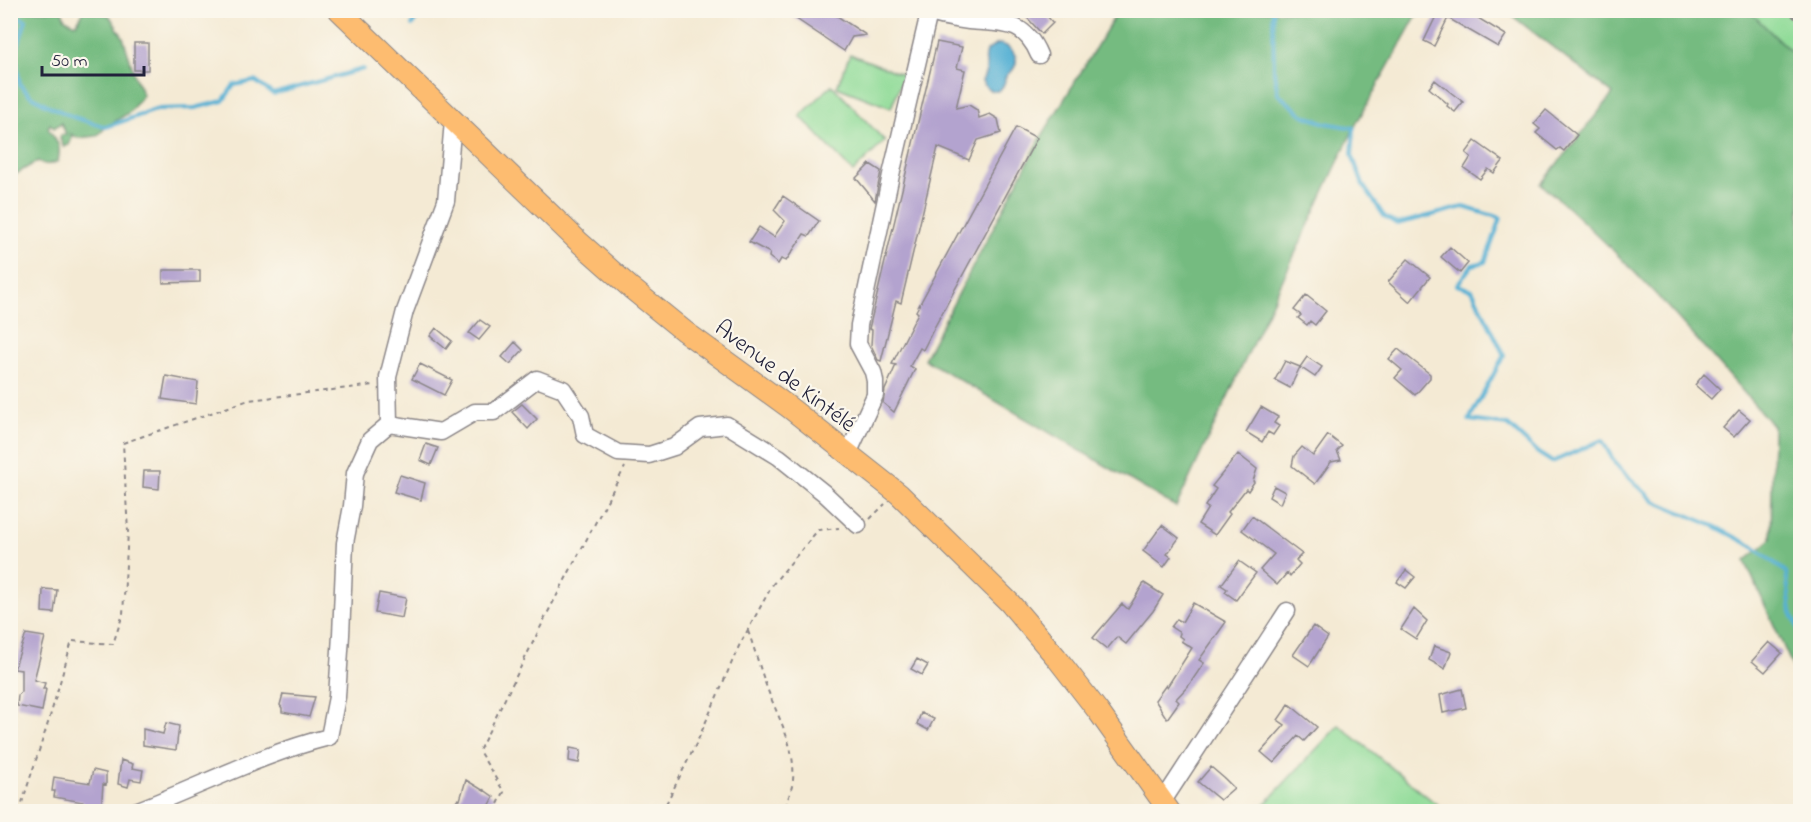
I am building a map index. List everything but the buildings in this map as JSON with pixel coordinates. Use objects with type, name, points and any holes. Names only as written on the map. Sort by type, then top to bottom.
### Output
[{"type":"main road","name":"Avenue de Kintélé","points":[[339,10],[578,241],[631,288],[899,494],[1016,610],[1098,711],[1166,806]]},
{"type":"lane","points":[[848,454],[875,395],[873,372],[858,344],[859,325],[926,12],[968,21],[1000,22],[1018,29],[1033,40],[1039,56]]},
{"type":"lane","points":[[390,424],[387,376],[405,311],[446,201],[453,121]]},
{"type":"lane","points":[[133,812],[260,759],[305,743],[329,738],[336,697],[345,543],[355,473],[370,440],[390,424],[441,432],[475,412],[494,412],[537,379],[563,388],[581,416],[585,435],[618,453],[649,455],[674,447],[700,428],[727,425],[779,457],[824,493],[858,525]]},
{"type":"lane","points":[[1166,806],[1287,611]]},
{"type":"path","points":[[1785,10],[1800,22]]},
{"type":"path","points":[[19,812],[72,641],[113,644],[123,614],[128,532],[123,443],[249,400],[374,385]]},
{"type":"path","points":[[494,812],[504,792],[479,751],[548,612],[632,454]]},
{"type":"path","points":[[662,812],[698,742],[739,646],[773,584],[818,530],[858,525],[873,518],[881,507],[899,494]]},
{"type":"path","points":[[748,631],[767,688],[787,736],[792,760],[793,781],[786,799],[785,812]]},
{"type":"green space","points":[[11,10],[62,11],[65,19],[76,24],[84,11],[109,15],[123,37],[143,95],[130,112],[106,127],[97,136],[78,138],[71,134],[69,145],[64,147],[60,139],[61,135],[66,134],[61,123],[54,128],[50,124],[48,128],[59,146],[58,161],[43,164],[38,161],[11,177]]},
{"type":"green space","points":[[1118,11],[1419,11],[1354,128],[1176,507],[924,359],[1040,139]]},
{"type":"green space","points":[[1506,11],[1749,11],[1792,53],[1800,45],[1800,683],[1745,561],[1771,539],[1773,426],[1632,270],[1603,240],[1541,184],[1613,94]]},
{"type":"green space","points":[[1749,11],[1800,11],[1800,45],[1792,53]]},
{"type":"green space","points":[[850,54],[904,75],[891,108],[837,87]]},
{"type":"green space","points":[[832,85],[885,141],[853,172],[800,116]]},
{"type":"green space","points":[[1339,725],[1445,811],[1258,811]]},
{"type":"water","points":[[998,44],[1013,51],[1016,64],[1008,73],[1001,88],[992,91],[982,81],[986,71],[985,54]]},
{"type":"waterway","points":[[412,25],[423,10]]},
{"type":"waterway","points":[[1273,10],[1274,72],[1278,94],[1303,115],[1325,123],[1354,128],[1352,155],[1363,185],[1384,216],[1397,224],[1463,207],[1501,218],[1485,262],[1472,265],[1457,285],[1472,290],[1504,355],[1469,420],[1508,425],[1538,453],[1552,462],[1602,440],[1616,465],[1654,501],[1714,526],[1754,547],[1786,572],[1791,612],[1800,633]]},
{"type":"waterway","points":[[10,14],[26,20],[15,55],[20,85],[30,95],[47,105],[73,117],[106,127],[158,109],[195,108],[223,101],[234,85],[255,81],[273,94],[363,69]]}]
